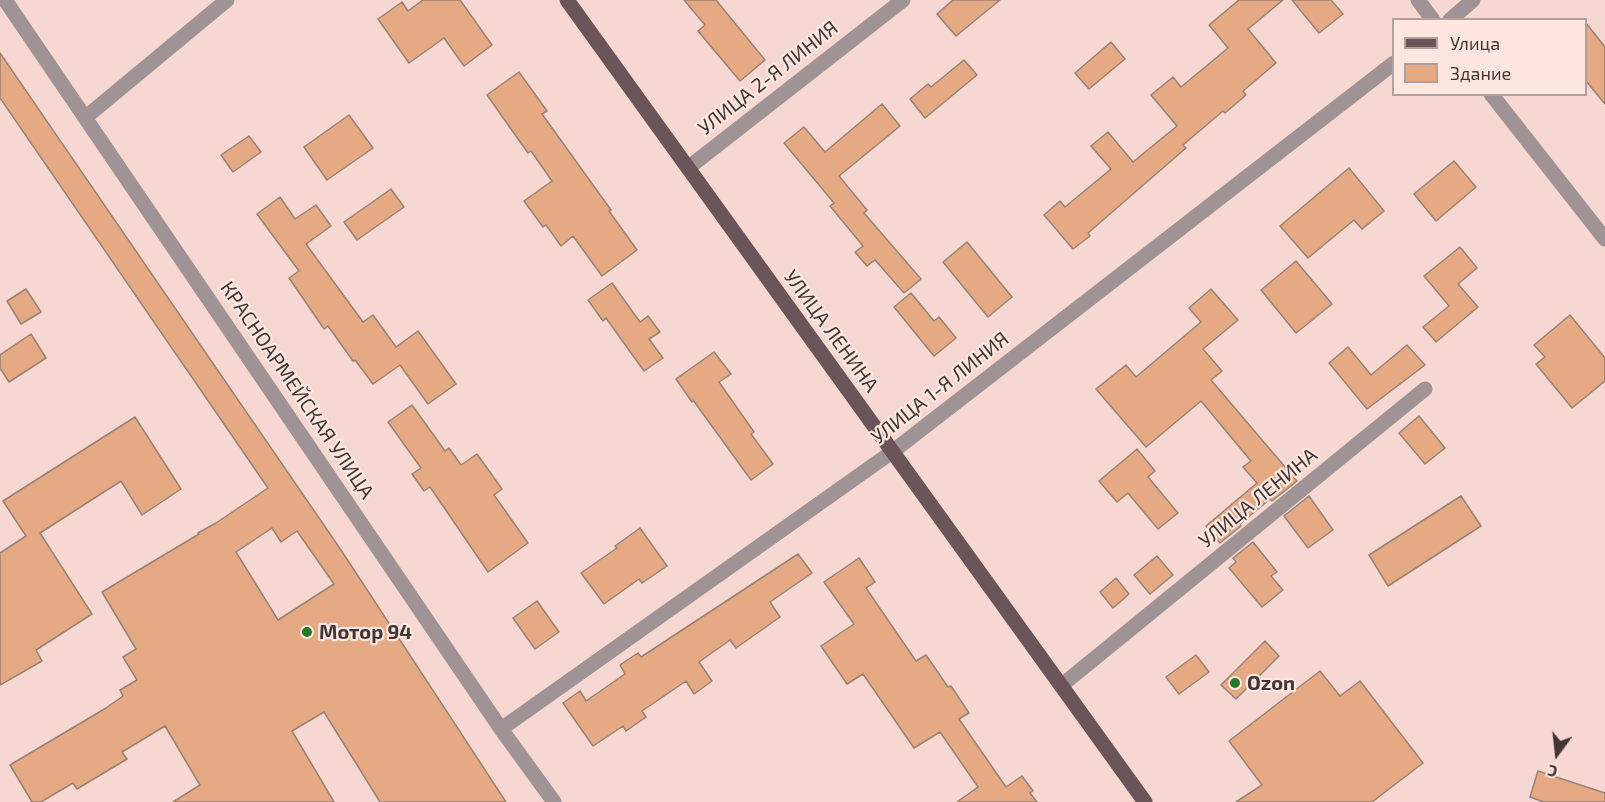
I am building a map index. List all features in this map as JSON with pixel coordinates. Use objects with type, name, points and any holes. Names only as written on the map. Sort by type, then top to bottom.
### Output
[{"type":"main road","name":"УЛИЦА ЛЕНИНА","points":[[567,0],[1145,802]]},
{"type":"street","name":"КРАСНОАРМЕЙСКАЯ УЛИЦА","points":[[5,0],[501,729],[554,802]]},
{"type":"street","points":[[86,117],[227,0]]},
{"type":"street","name":"УЛИЦА 2-Я ЛИНИЯ","points":[[687,168],[903,0]]},
{"type":"street","points":[[1418,0],[1432,18]]},
{"type":"street","points":[[1452,18],[1473,0]]},
{"type":"street","name":"УЛИЦА 1-Я ЛИНИЯ","points":[[501,729],[892,452],[1392,65]]},
{"type":"street","points":[[1493,96],[1605,239]]},
{"type":"street","name":"УЛИЦА ЛЕНИНА","points":[[1062,685],[1425,389]]},
{"type":"building","points":[[423,0],[460,0],[492,45],[464,66],[444,38],[409,63],[378,19],[402,2],[408,11]]},
{"type":"building","points":[[684,0],[716,0],[765,60],[740,81],[698,31],[705,25]]},
{"type":"building","points":[[953,0],[1000,0],[956,36],[937,14]]},
{"type":"building","points":[[1239,0],[1283,0],[1248,29],[1276,63],[1243,91],[1246,95],[1183,145],[1186,148],[1088,233],[1090,236],[1073,249],[1044,215],[1060,201],[1065,207],[1111,169],[1091,146],[1108,132],[1133,162],[1177,126],[1151,95],[1173,77],[1181,87],[1228,48],[1209,25]]},
{"type":"building","points":[[1292,0],[1331,0],[1343,14],[1319,33]]},
{"type":"building","points":[[1587,24],[1605,47],[1605,104],[1587,82]]},
{"type":"building","points":[[1111,42],[1125,59],[1089,89],[1075,73]]},
{"type":"building","points":[[0,53],[341,550],[506,802],[380,802],[324,712],[292,731],[334,802],[173,802],[200,785],[165,726],[122,752],[127,759],[77,789],[73,783],[41,802],[32,802],[10,765],[106,708],[123,696],[120,690],[137,680],[123,657],[136,649],[102,592],[199,534],[268,488],[0,98]],"holes":[[[272,528],[281,542],[297,531],[334,584],[278,620],[236,552]]]},
{"type":"building","points":[[964,60],[977,75],[925,118],[910,99],[928,84],[931,87]]},
{"type":"building","points":[[519,72],[547,111],[542,114],[637,250],[602,276],[573,236],[561,246],[546,225],[543,227],[524,201],[552,181],[531,151],[528,153],[487,95]]},
{"type":"building","points":[[882,104],[900,126],[839,176],[867,210],[864,213],[921,279],[904,293],[875,260],[867,266],[855,252],[863,246],[830,206],[834,203],[784,143],[804,127],[825,152]]},
{"type":"building","points":[[349,115],[373,148],[327,180],[304,147]]},
{"type":"building","points":[[249,136],[261,152],[233,172],[221,155]]},
{"type":"building","points":[[1454,161],[1476,187],[1436,221],[1414,194]]},
{"type":"building","points":[[1349,168],[1384,211],[1362,229],[1354,220],[1308,258],[1280,226]]},
{"type":"building","points":[[391,189],[404,207],[357,240],[344,222]]},
{"type":"building","points":[[280,197],[295,219],[316,205],[331,226],[306,244],[363,322],[373,315],[396,347],[418,331],[456,384],[428,404],[400,365],[373,384],[328,326],[324,329],[289,278],[299,271],[257,214]]},
{"type":"building","points":[[967,242],[1012,297],[988,317],[943,262]]},
{"type":"building","points":[[1460,247],[1477,268],[1458,284],[1478,307],[1436,342],[1423,327],[1449,306],[1424,276]]},
{"type":"building","points":[[1296,261],[1332,304],[1296,333],[1261,290]]},
{"type":"building","points":[[612,283],[640,322],[648,316],[660,332],[649,339],[663,358],[644,371],[606,318],[603,321],[588,300]]},
{"type":"building","points":[[26,289],[41,312],[21,324],[7,301]]},
{"type":"building","points":[[1211,289],[1238,320],[1203,349],[1222,371],[1211,380],[1297,481],[1272,501],[1270,499],[1220,543],[1206,526],[1257,483],[1243,467],[1251,461],[1201,401],[1146,447],[1096,389],[1126,365],[1136,377],[1201,322],[1189,308]]},
{"type":"building","points":[[911,293],[934,321],[939,317],[956,338],[934,356],[894,307]]},
{"type":"building","points":[[1570,315],[1605,358],[1605,381],[1572,408],[1536,364],[1545,357],[1534,345]]},
{"type":"building","points":[[31,334],[46,358],[9,382],[0,368],[0,355]]},
{"type":"building","points":[[1407,345],[1425,365],[1367,409],[1329,363],[1348,347],[1371,375]]},
{"type":"building","points":[[714,352],[731,374],[719,382],[754,432],[751,434],[773,464],[751,480],[676,379]]},
{"type":"building","points":[[412,405],[445,451],[449,448],[461,465],[477,454],[502,489],[494,495],[528,543],[488,572],[430,487],[424,491],[412,474],[421,468],[388,422]]},
{"type":"building","points":[[1419,416],[1445,448],[1425,464],[1399,433]]},
{"type":"building","points":[[135,417],[181,489],[142,515],[121,481],[40,533],[92,614],[36,650],[42,661],[0,685],[0,553],[26,536],[3,501]]},
{"type":"building","points":[[1137,449],[1155,471],[1148,477],[1178,513],[1158,529],[1128,493],[1117,502],[1099,481]]},
{"type":"building","points":[[1309,496],[1333,530],[1308,548],[1284,516]]},
{"type":"building","points":[[1461,496],[1481,526],[1388,586],[1369,555]]},
{"type":"building","points":[[640,528],[667,566],[642,583],[639,579],[604,604],[581,573],[617,548],[615,546]]},
{"type":"building","points":[[1253,542],[1277,572],[1271,576],[1283,590],[1262,607],[1229,568],[1236,562],[1233,558]]},
{"type":"building","points":[[798,554],[812,573],[770,602],[780,617],[736,648],[730,640],[699,662],[712,681],[694,694],[686,681],[642,711],[646,717],[626,731],[623,726],[593,746],[563,703],[580,691],[586,701],[625,674],[620,665],[638,653],[641,657]]},
{"type":"building","points":[[1157,556],[1173,575],[1150,594],[1134,575]]},
{"type":"building","points":[[859,558],[875,582],[866,588],[916,661],[926,655],[948,687],[951,686],[969,713],[959,719],[1006,787],[1022,776],[1033,791],[1030,793],[1037,802],[957,802],[978,787],[940,732],[914,748],[863,674],[847,684],[821,646],[854,624],[824,582]]},
{"type":"building","points":[[1116,578],[1129,594],[1113,608],[1100,592]]},
{"type":"building","points":[[537,601],[559,632],[535,649],[513,618]]},
{"type":"building","points":[[1265,641],[1279,656],[1236,699],[1221,685]]},
{"type":"building","points":[[1196,655],[1209,672],[1179,694],[1166,677]]},
{"type":"building","points":[[1320,671],[1340,696],[1360,681],[1423,763],[1372,802],[1236,802],[1262,785],[1229,741]]},
{"type":"building","points":[[1538,771],[1605,793],[1605,802],[1544,802],[1530,797]]},
{"type":"place","name":"Мотор 94","points":[[307,632]]},
{"type":"place","name":"Ozon","points":[[1235,683]]}]
